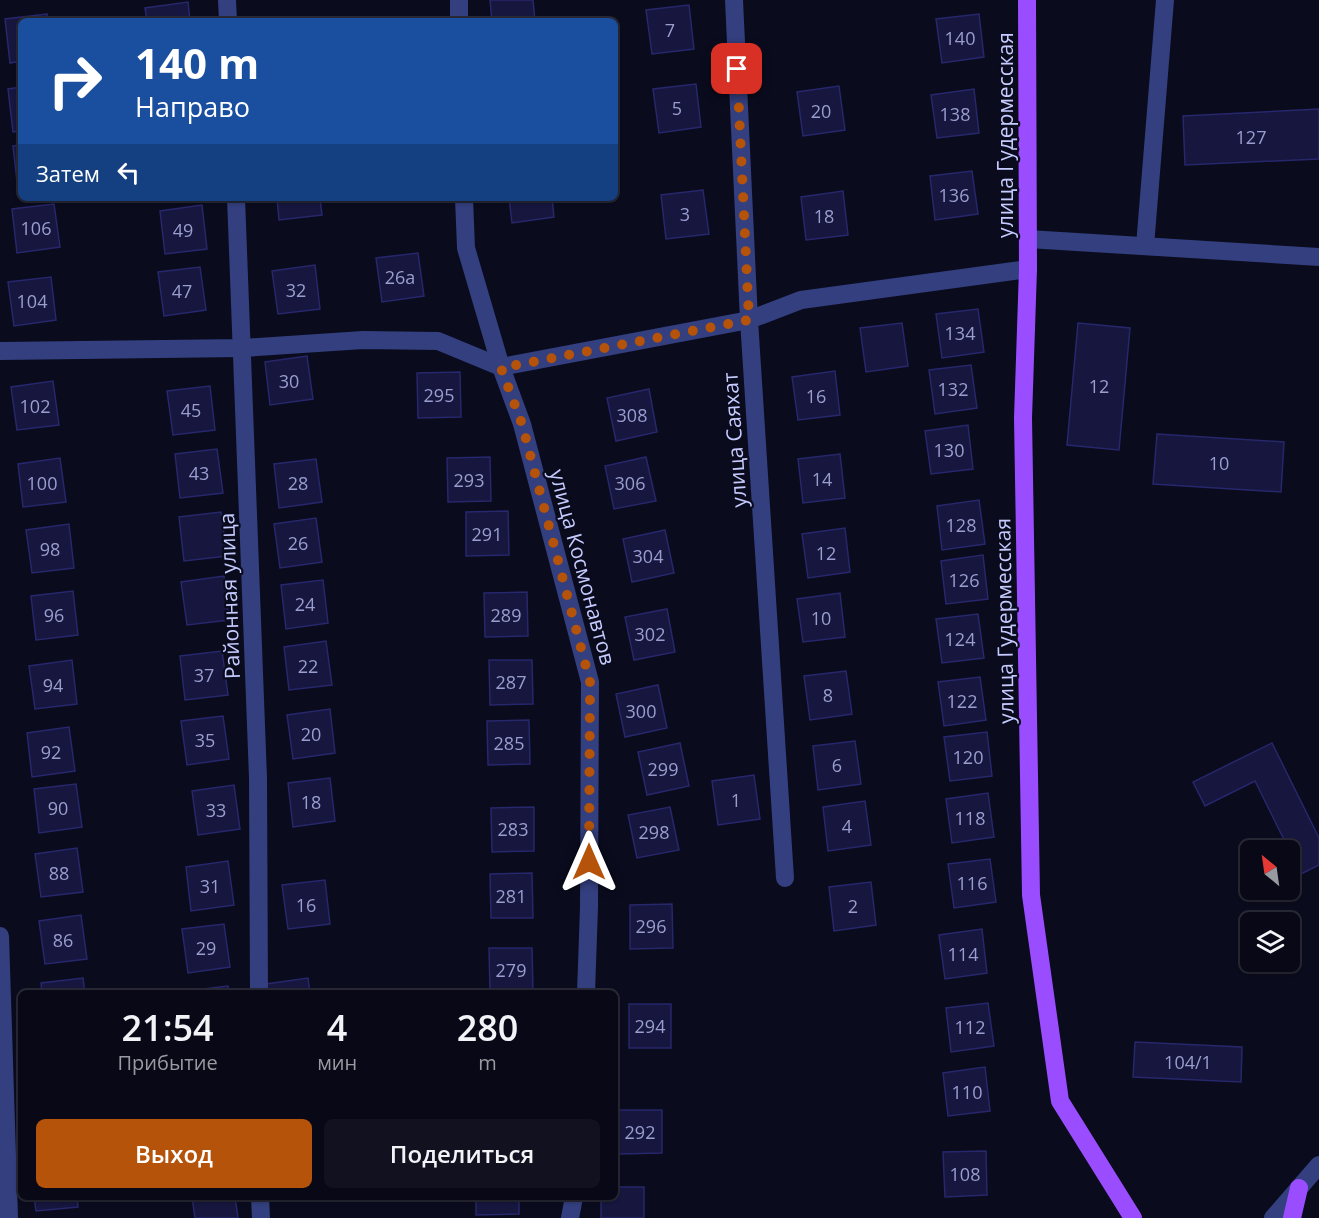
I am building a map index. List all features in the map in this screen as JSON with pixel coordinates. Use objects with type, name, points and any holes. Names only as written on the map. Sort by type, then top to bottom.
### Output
[{"type":"main road","name":"улица Гудермесская","points":[[1027,0],[1028,269],[1023,418],[1031,895],[1060,1101],[1132,1218]]},
{"type":"main road","points":[[1292,1218],[1299,1188]]},
{"type":"street","points":[[227,0],[228,18]]},
{"type":"street","points":[[459,0],[459,18]]},
{"type":"street","name":"улица Саяхат","points":[[734,0],[749,320],[785,878]]},
{"type":"street","points":[[1145,246],[1165,0]]},
{"type":"street","name":"Районная улица","points":[[236,201],[258,778],[259,990]]},
{"type":"street","name":"улица Космонавтов","points":[[464,201],[466,248],[501,368],[522,424],[590,682],[589,907],[586,990]]},
{"type":"street","points":[[1028,239],[1319,257]]},
{"type":"street","points":[[0,351],[243,348],[363,340],[438,341],[501,368],[749,320],[801,300],[1028,269]]},
{"type":"street","points":[[0,936],[9,1154],[9,1218]]},
{"type":"street","points":[[1273,1218],[1319,1165]]},
{"type":"street","points":[[260,1200],[261,1218]]},
{"type":"street","points":[[570,1218],[573,1200]]},
{"type":"building","points":[[490,0],[533,0],[535,18],[492,18]]},
{"type":"building","points":[[188,2],[190,18],[147,18],[145,8]]},
{"type":"building","points":[[689,5],[694,49],[652,54],[646,10]]},
{"type":"building","points":[[47,14],[48,18],[18,18],[18,62],[10,63],[5,19]]},
{"type":"building","points":[[979,14],[984,57],[942,63],[936,19]]},
{"type":"building","points":[[696,84],[701,127],[659,133],[653,89]]},
{"type":"building","points":[[839,86],[845,130],[803,136],[797,92]]},
{"type":"building","points":[[18,87],[18,131],[13,132],[8,89]]},
{"type":"building","points":[[974,89],[979,133],[937,138],[931,95]]},
{"type":"building","points":[[1319,109],[1319,159],[1185,165],[1183,116]]},
{"type":"building","points":[[18,145],[18,190],[13,146]]},
{"type":"building","points":[[972,171],[978,214],[935,220],[930,176]]},
{"type":"building","points":[[703,190],[709,234],[666,239],[661,195]]},
{"type":"building","points":[[843,191],[848,235],[806,240],[801,197]]},
{"type":"building","points":[[277,201],[320,201],[322,215],[279,220]]},
{"type":"building","points":[[509,201],[552,201],[554,217],[512,223]]},
{"type":"building","points":[[54,204],[60,247],[17,253],[12,209]]},
{"type":"building","points":[[202,205],[207,249],[165,254],[160,211]]},
{"type":"building","points":[[418,253],[424,296],[382,302],[376,258]]},
{"type":"building","points":[[315,265],[320,309],[278,314],[272,271]]},
{"type":"building","points":[[200,267],[206,310],[164,316],[158,272]]},
{"type":"building","points":[[51,277],[56,320],[14,326],[8,282]]},
{"type":"building","points":[[978,309],[984,352],[942,358],[936,314]]},
{"type":"building","points":[[902,323],[908,366],[866,372],[860,328]]},
{"type":"building","points":[[1078,323],[1130,328],[1119,450],[1067,445]]},
{"type":"building","points":[[307,356],[313,399],[270,405],[265,362]]},
{"type":"building","points":[[971,365],[977,408],[935,414],[929,370]]},
{"type":"building","points":[[835,371],[840,415],[798,420],[792,377]]},
{"type":"building","points":[[460,372],[461,417],[418,418],[417,373]]},
{"type":"building","points":[[53,381],[59,425],[17,430],[11,387]]},
{"type":"building","points":[[210,386],[215,430],[173,435],[167,391]]},
{"type":"building","points":[[649,389],[657,432],[616,441],[607,398]]},
{"type":"building","points":[[968,425],[973,469],[931,474],[925,431]]},
{"type":"building","points":[[1157,434],[1284,442],[1281,492],[1153,484]]},
{"type":"building","points":[[217,449],[223,493],[180,498],[175,454]]},
{"type":"building","points":[[840,454],[845,498],[803,503],[798,459]]},
{"type":"building","points":[[490,457],[491,501],[448,502],[447,458]]},
{"type":"building","points":[[646,457],[656,501],[614,509],[605,466]]},
{"type":"building","points":[[60,458],[66,502],[23,507],[18,464]]},
{"type":"building","points":[[316,459],[322,502],[279,508],[274,464]]},
{"type":"building","points":[[979,500],[985,544],[942,550],[937,506]]},
{"type":"building","points":[[508,511],[509,555],[466,556],[466,512]]},
{"type":"building","points":[[221,512],[227,556],[184,561],[179,517]]},
{"type":"building","points":[[316,518],[322,562],[280,568],[274,524]]},
{"type":"building","points":[[69,524],[74,568],[32,573],[26,530]]},
{"type":"building","points":[[845,528],[850,572],[808,578],[802,534]]},
{"type":"building","points":[[665,530],[674,573],[632,582],[623,539]]},
{"type":"building","points":[[983,555],[988,599],[946,604],[941,561]]},
{"type":"building","points":[[224,576],[229,620],[187,625],[181,582]]},
{"type":"building","points":[[323,580],[328,623],[286,629],[281,585]]},
{"type":"building","points":[[73,591],[78,635],[36,640],[31,596]]},
{"type":"building","points":[[527,592],[528,636],[485,637],[484,593]]},
{"type":"building","points":[[840,593],[845,637],[803,642],[797,599]]},
{"type":"building","points":[[667,609],[675,652],[634,660],[625,617]]},
{"type":"building","points":[[978,614],[984,658],[942,663],[936,619]]},
{"type":"building","points":[[326,641],[332,685],[289,690],[284,647]]},
{"type":"building","points":[[222,651],[228,695],[185,700],[180,656]]},
{"type":"building","points":[[72,660],[77,704],[35,709],[29,666]]},
{"type":"building","points":[[489,660],[532,660],[533,704],[490,705]]},
{"type":"building","points":[[846,671],[852,714],[810,720],[804,676]]},
{"type":"building","points":[[980,677],[986,720],[944,726],[938,682]]},
{"type":"building","points":[[658,685],[667,728],[625,737],[616,694]]},
{"type":"building","points":[[330,709],[335,753],[293,759],[287,715]]},
{"type":"building","points":[[223,716],[229,759],[187,765],[181,721]]},
{"type":"building","points":[[529,720],[530,764],[488,765],[487,721]]},
{"type":"building","points":[[69,727],[75,771],[32,777],[27,733]]},
{"type":"building","points":[[987,732],[992,776],[950,781],[944,737]]},
{"type":"building","points":[[855,741],[861,784],[818,790],[813,746]]},
{"type":"building","points":[[680,743],[689,786],[647,795],[638,752]]},
{"type":"building","points":[[1272,743],[1319,838],[1319,865],[1301,874],[1300,840],[1284,840],[1255,781],[1205,806],[1193,782]]},
{"type":"building","points":[[754,775],[760,819],[718,825],[712,781]]},
{"type":"building","points":[[330,778],[335,821],[293,827],[288,783]]},
{"type":"building","points":[[76,784],[82,827],[39,833],[34,789]]},
{"type":"building","points":[[234,785],[240,829],[198,835],[192,791]]},
{"type":"building","points":[[988,793],[994,837],[952,843],[946,799]]},
{"type":"building","points":[[865,801],[871,845],[828,851],[823,807]]},
{"type":"building","points":[[534,807],[534,851],[492,852],[491,808]]},
{"type":"building","points":[[670,807],[679,850],[637,858],[628,815]]},
{"type":"building","points":[[77,848],[83,892],[41,897],[35,854]]},
{"type":"building","points":[[990,859],[996,902],[954,908],[948,864]]},
{"type":"building","points":[[228,861],[234,905],[191,911],[186,867]]},
{"type":"building","points":[[532,873],[533,918],[491,918],[490,874]]},
{"type":"building","points":[[325,880],[330,924],[288,929],[282,885]]},
{"type":"building","points":[[871,882],[876,925],[834,931],[829,887]]},
{"type":"building","points":[[672,904],[673,948],[630,949],[630,905]]},
{"type":"building","points":[[81,915],[87,959],[45,964],[39,921]]},
{"type":"building","points":[[224,924],[230,967],[188,973],[182,929]]},
{"type":"building","points":[[982,929],[987,973],[945,979],[939,935]]},
{"type":"building","points":[[489,948],[532,948],[533,990],[490,990]]},
{"type":"building","points":[[83,978],[85,990],[42,990],[41,983]]},
{"type":"building","points":[[308,978],[310,990],[267,990],[266,984]]},
{"type":"building","points":[[228,986],[229,990],[194,990]]},
{"type":"building","points":[[988,1003],[994,1046],[951,1052],[946,1008]]},
{"type":"building","points":[[629,1004],[671,1004],[671,1048],[629,1048]]},
{"type":"building","points":[[1135,1042],[1242,1047],[1241,1082],[1133,1077]]},
{"type":"building","points":[[985,1067],[990,1111],[948,1116],[943,1073]]},
{"type":"building","points":[[619,1110],[662,1110],[662,1153],[619,1154]]},
{"type":"building","points":[[986,1151],[987,1195],[945,1197],[943,1152]]},
{"type":"building","points":[[618,1187],[644,1187],[644,1218],[601,1218],[601,1200],[618,1200]]},
{"type":"building","points":[[34,1200],[77,1200],[78,1207],[36,1211]]},
{"type":"building","points":[[192,1200],[235,1200],[238,1218],[195,1218]]},
{"type":"building","points":[[476,1200],[519,1200],[519,1214],[476,1215]]},
{"type":"route","points":[[589,862],[590,682],[522,424],[501,368],[749,320],[737,69]]}]
